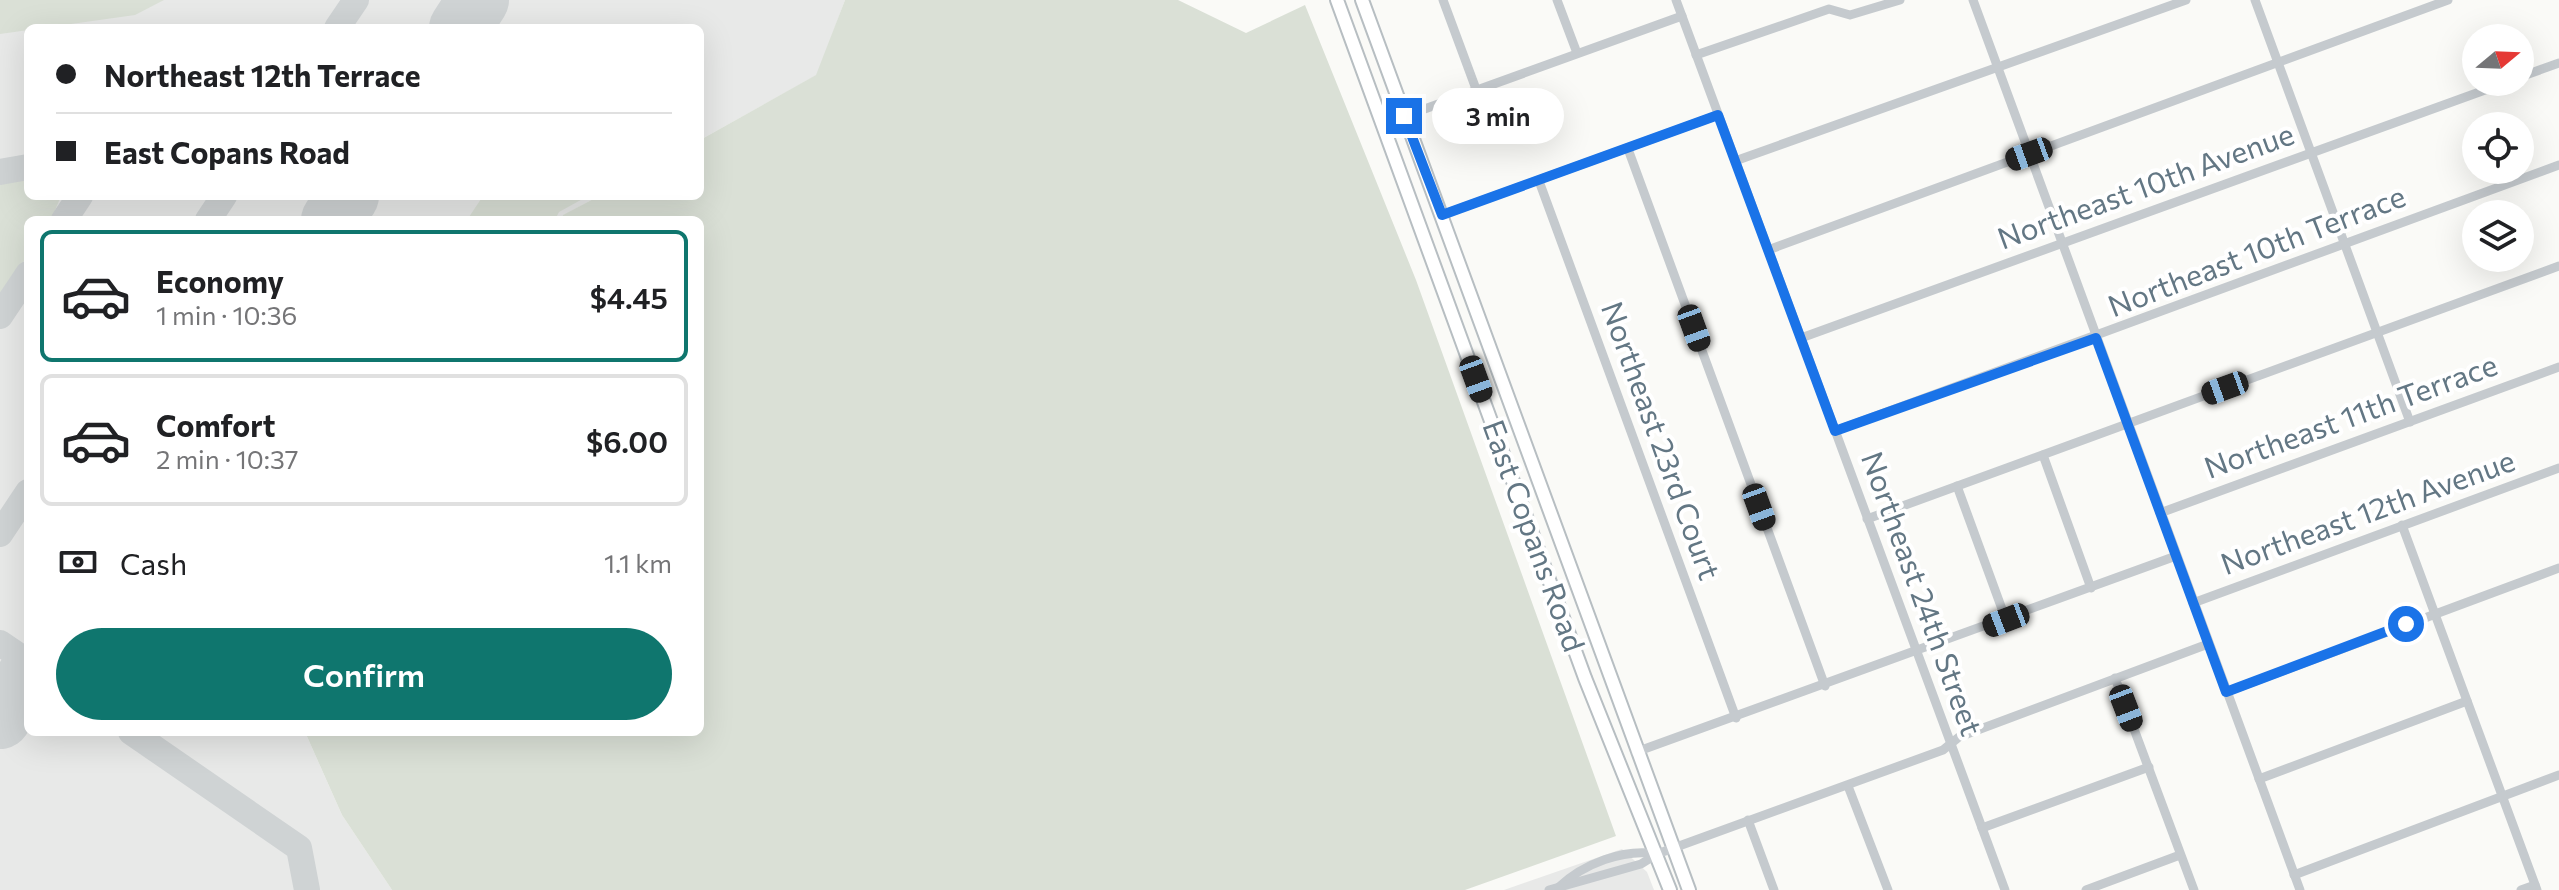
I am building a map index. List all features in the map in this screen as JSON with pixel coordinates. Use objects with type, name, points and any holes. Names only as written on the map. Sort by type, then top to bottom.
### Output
[{"type":"main road","name":"East Copans Road","points":[[1337,0],[1585,678],[1670,890]]},
{"type":"main road","name":"East Copans Road","points":[[1362,0],[1689,890]]},
{"type":"street","points":[[1443,0],[1476,89]]},
{"type":"street","points":[[1557,0],[1577,53]]},
{"type":"street","name":"Northeast 24th Street","points":[[1676,0],[2005,890]]},
{"type":"street","points":[[1696,55],[1828,4],[1850,15],[1900,0]]},
{"type":"street","points":[[1973,0],[2300,890]]},
{"type":"street","points":[[1735,161],[2186,0]]},
{"type":"street","points":[[2255,0],[2410,422]]},
{"type":"street","points":[[1768,250],[2448,0]]},
{"type":"street","points":[[1383,124],[1682,16]]},
{"type":"street","points":[[2534,72],[2559,63]]},
{"type":"street","name":"Northeast 10th Avenue","points":[[1801,338],[2468,96]]},
{"type":"street","points":[[1442,215],[1718,115]]},
{"type":"street","points":[[1628,149],[1825,686]]},
{"type":"street","name":"Northeast 10th Terrace","points":[[1835,431],[2096,338],[2559,165]]},
{"type":"street","name":"Northeast 23rd Court","points":[[1539,181],[1736,718]]},
{"type":"street","points":[[1867,519],[2559,266]]},
{"type":"street","name":"Northeast 11th Terrace","points":[[2160,513],[2559,367]]},
{"type":"street","points":[[2043,455],[2091,588]]},
{"type":"street","name":"Northeast 12th Avenue","points":[[2193,603],[2559,468]]},
{"type":"street","points":[[1957,486],[2006,620]]},
{"type":"street","points":[[2402,525],[2536,887],[2521,890]]},
{"type":"street","name":"Northeast 12th Avenue","points":[[1636,752],[1917,653],[2176,556]]},
{"type":"street","points":[[2226,692],[2559,568]]},
{"type":"street","points":[[1554,889],[1583,869],[1635,851],[1657,854],[1848,786],[1951,745],[1959,737],[2208,644]]},
{"type":"street","points":[[2115,678],[2194,890]]},
{"type":"street","points":[[2259,779],[2467,701]]},
{"type":"street","points":[[1982,828],[2149,767]]},
{"type":"street","points":[[2294,875],[2559,775]]},
{"type":"street","points":[[1848,786],[1888,890]]},
{"type":"street","points":[[1748,820],[1774,890]]},
{"type":"street","points":[[2086,890],[2180,855]]},
{"type":"shaded area","points":[[0,0],[845,0],[817,75],[704,138],[704,24],[24,24],[24,200],[592,200],[564,216],[24,216],[24,736],[307,736],[342,815],[392,890],[0,890]]},
{"type":"shaded area","points":[[0,0],[164,0],[135,15],[71,24],[24,24],[24,31],[0,34]]},
{"type":"shaded area","points":[[845,0],[1178,0],[1246,33],[1305,5],[1416,280],[1616,836],[1465,890],[392,890],[342,815],[307,736],[704,736],[704,216],[563,216],[591,200],[704,200],[704,138],[816,75]]},
{"type":"shaded area","points":[[24,178],[24,200],[59,200],[53,216],[24,216],[24,261],[0,297],[0,183]]},
{"type":"shaded area","points":[[480,200],[581,200],[557,216],[470,216]]},
{"type":"shaded area","points":[[1622,849],[1647,872],[1654,890],[1504,890]]},
{"type":"taxiway","points":[[340,24],[356,0]]},
{"type":"taxiway","points":[[0,172],[24,168]]},
{"type":"taxiway","points":[[67,216],[77,200]]},
{"type":"taxiway","points":[[211,216],[221,200]]},
{"type":"taxiway","points":[[0,316],[24,280]]},
{"type":"taxiway","points":[[0,534],[24,498]]},
{"type":"taxiway","points":[[0,643],[24,659]]},
{"type":"taxiway","points":[[137,736],[299,848],[307,890]]},
{"type":"runway","points":[[463,24],[478,0]]},
{"type":"runway","points":[[335,216],[345,200]]},
{"type":"runway","points":[[0,718],[24,682]]},
{"type":"route","points":[[1404,116],[1442,215],[1718,115],[1835,431],[2096,338],[2226,692],[2406,624]]}]
